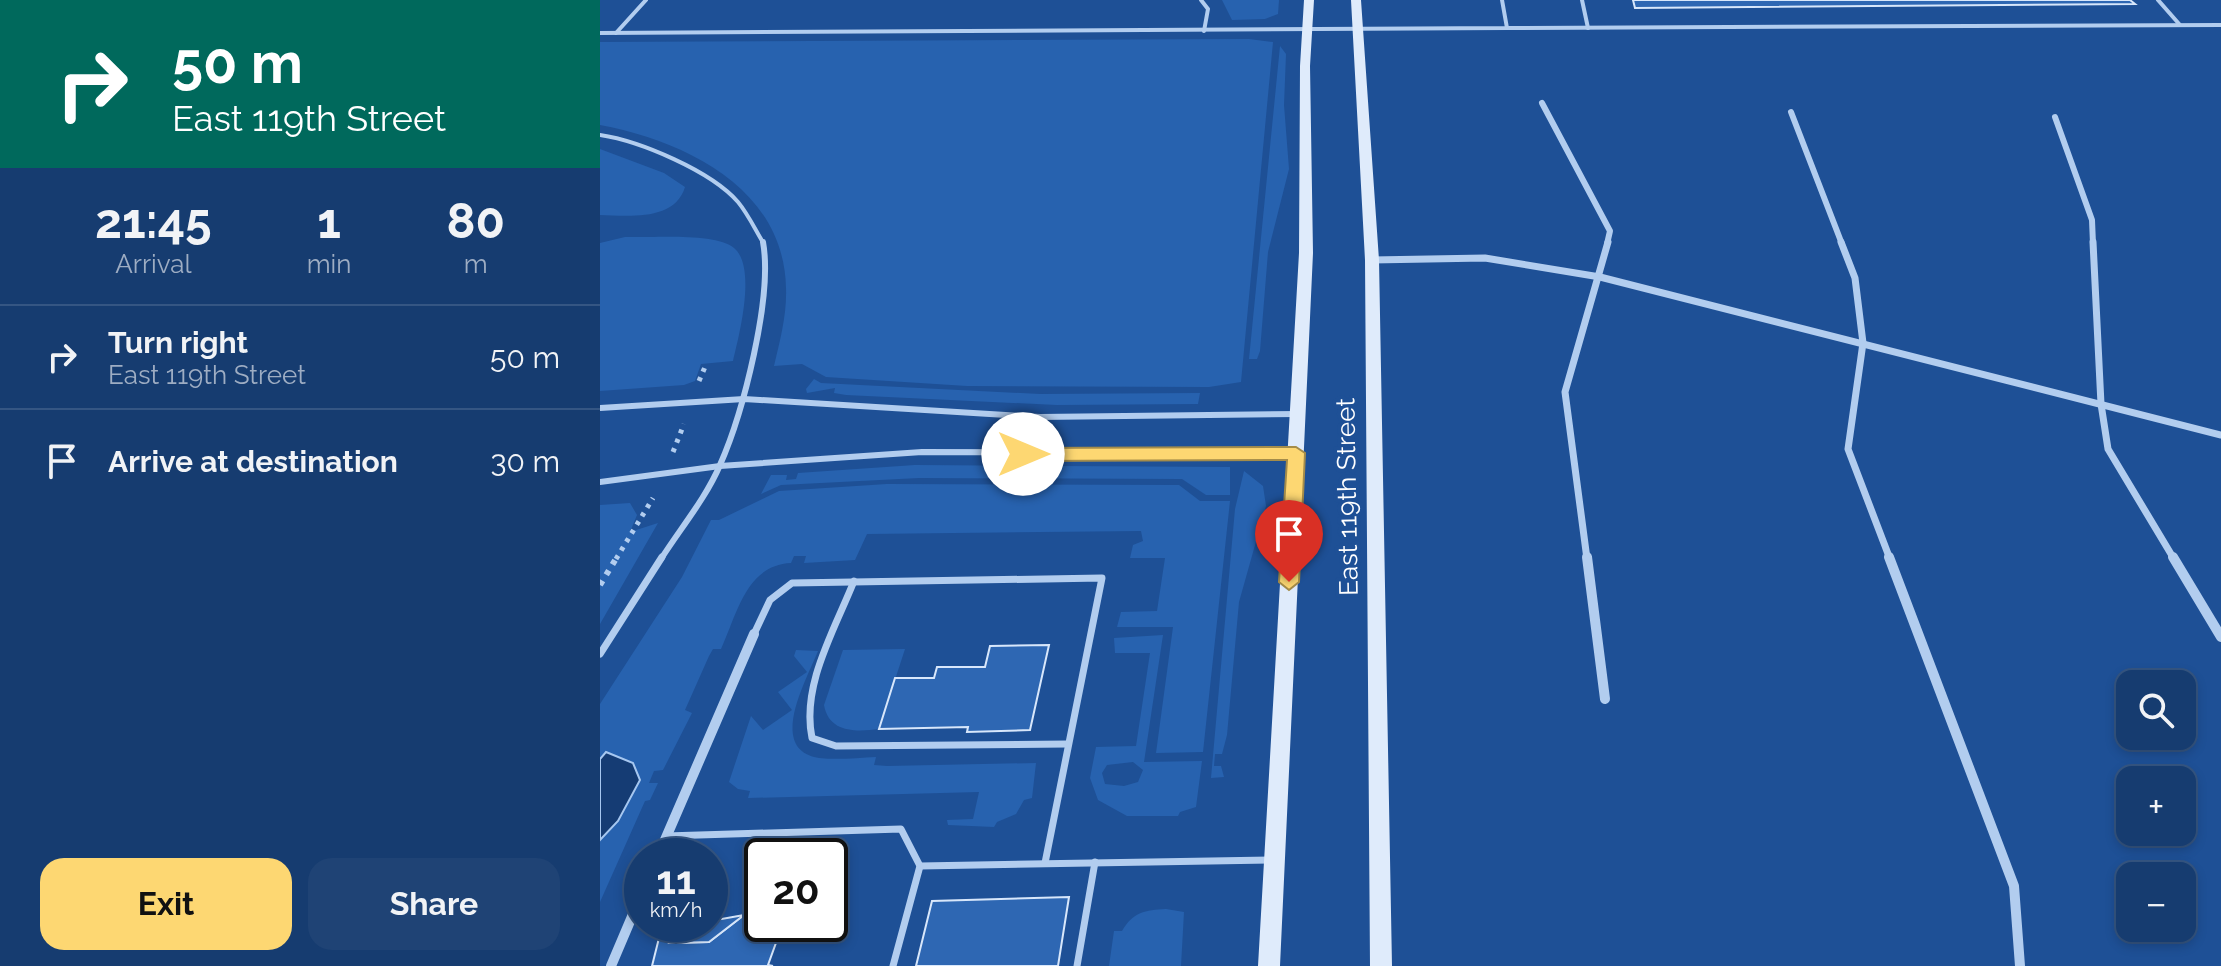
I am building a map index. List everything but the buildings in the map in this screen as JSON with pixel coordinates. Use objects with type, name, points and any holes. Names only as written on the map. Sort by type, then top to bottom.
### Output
[{"type":"main road","name":"East 119th Street","points":[[1269,966],[1306,253],[1309,0]]},
{"type":"main road","name":"East 119th Street","points":[[1356,0],[1372,260],[1381,966]]},
{"type":"street","points":[[1542,103],[1610,231],[1600,277],[1565,392],[1605,699]]},
{"type":"street","points":[[1791,112],[1855,278],[1863,343],[1848,449],[2014,886],[2020,966]]},
{"type":"street","points":[[2055,117],[2092,220],[2101,404],[2108,449],[2221,637]]},
{"type":"street","points":[[1372,260],[1485,258],[1600,277],[2221,435]]},
{"type":"street","points":[[666,836],[754,634]]},
{"type":"street","points":[[611,966],[624,935]]},
{"type":"lane","points":[[616,33],[646,0]]},
{"type":"lane","points":[[1201,0],[1208,9],[1204,31]]},
{"type":"lane","points":[[1502,0],[1507,28]]},
{"type":"lane","points":[[1582,0],[1588,28]]},
{"type":"lane","points":[[2158,0],[2180,25]]},
{"type":"lane","points":[[600,33],[2221,25]]},
{"type":"lane","points":[[600,135],[621,138],[681,162],[737,201],[764,244],[763,296],[744,399],[720,466],[600,654]]},
{"type":"lane","points":[[600,408],[744,399],[1040,417],[1298,414]]},
{"type":"lane","points":[[600,482],[720,466],[922,452],[1296,453]]},
{"type":"lane","points":[[754,634],[770,600],[792,583],[1102,578],[1045,863]]},
{"type":"lane","points":[[854,581],[811,700],[806,725],[812,738],[836,746],[1068,744]]},
{"type":"lane","points":[[666,836],[901,829],[920,866],[893,966]]},
{"type":"lane","points":[[920,866],[1274,859]]},
{"type":"lane","points":[[1077,966],[1095,862]]},
{"type":"shaded area","points":[[1222,0],[1279,0],[1278,14],[1265,19],[1232,20]]},
{"type":"shaded area","points":[[1249,39],[1273,42],[1241,382],[1209,387],[967,386],[826,377],[802,364],[774,366],[784,318],[786,288],[781,253],[768,223],[749,197],[724,175],[696,157],[632,132],[600,125],[600,42]]},
{"type":"shaded area","points":[[1280,46],[1286,54],[1284,105],[1289,169],[1268,252],[1260,351],[1257,359],[1249,359]]},
{"type":"shaded area","points":[[600,149],[664,173],[685,187],[680,198],[672,206],[650,214],[600,215]]},
{"type":"shaded area","points":[[625,237],[698,238],[725,243],[734,248],[741,257],[745,286],[733,361],[701,364],[695,381],[684,385],[600,391],[600,243]]},
{"type":"shaded area","points":[[814,379],[821,383],[1040,394],[1200,393],[1198,404],[1057,405],[846,395],[834,393],[835,388],[807,393],[806,389]]},
{"type":"shaded area","points":[[915,465],[1230,467],[1230,495],[1206,495],[1182,479],[919,478],[781,485],[761,494],[771,475],[787,475],[786,480],[796,479],[798,473]]},
{"type":"shaded area","points":[[1244,471],[1263,486],[1266,506],[1239,602],[1227,735],[1222,754],[1215,754],[1214,766],[1221,766],[1224,777],[1211,778],[1235,509]]},
{"type":"shaded area","points":[[887,484],[1179,485],[1200,501],[1230,501],[1203,752],[1156,753],[1173,627],[1117,627],[1121,612],[1157,611],[1165,558],[1130,558],[1133,545],[1143,541],[1141,531],[867,534],[855,560],[804,563],[806,556],[794,556],[791,563],[763,572],[753,582],[738,607],[721,649],[713,649],[709,656],[685,710],[692,713],[663,770],[654,771],[649,783],[658,783],[650,800],[645,801],[629,838],[624,838],[624,848],[600,902],[600,704],[682,577],[711,520],[719,520],[779,491]]},
{"type":"shaded area","points":[[630,503],[637,515],[630,532],[658,523],[600,624],[600,505]]},
{"type":"shaded area","points":[[1163,635],[1144,762],[1202,761],[1196,807],[1180,812],[1178,816],[1127,816],[1098,800],[1090,778],[1096,747],[1136,746],[1150,653],[1115,653],[1114,638]],"holes":[[[1133,762],[1143,770],[1138,782],[1124,786],[1105,784],[1102,773],[1107,765]]]},
{"type":"shaded area","points":[[905,649],[879,729],[845,729],[831,721],[824,705],[843,650]]},
{"type":"shaded area","points":[[796,650],[818,651],[794,712],[792,728],[795,742],[803,752],[826,759],[876,757],[874,765],[887,766],[1036,763],[1032,798],[1024,800],[1016,814],[997,822],[994,827],[948,825],[947,820],[973,819],[979,792],[748,798],[750,791],[738,789],[729,782],[751,716],[763,730],[792,710],[778,692],[807,672],[794,656]]},
{"type":"shaded area","points":[[606,752],[633,763],[640,780],[618,821],[600,840],[600,759]]},
{"type":"shaded area","points":[[1166,909],[1184,912],[1181,966],[1109,966],[1114,931],[1122,931],[1140,913]]},
{"type":"route","points":[[1023,454],[1296,453],[1289,582]]}]
